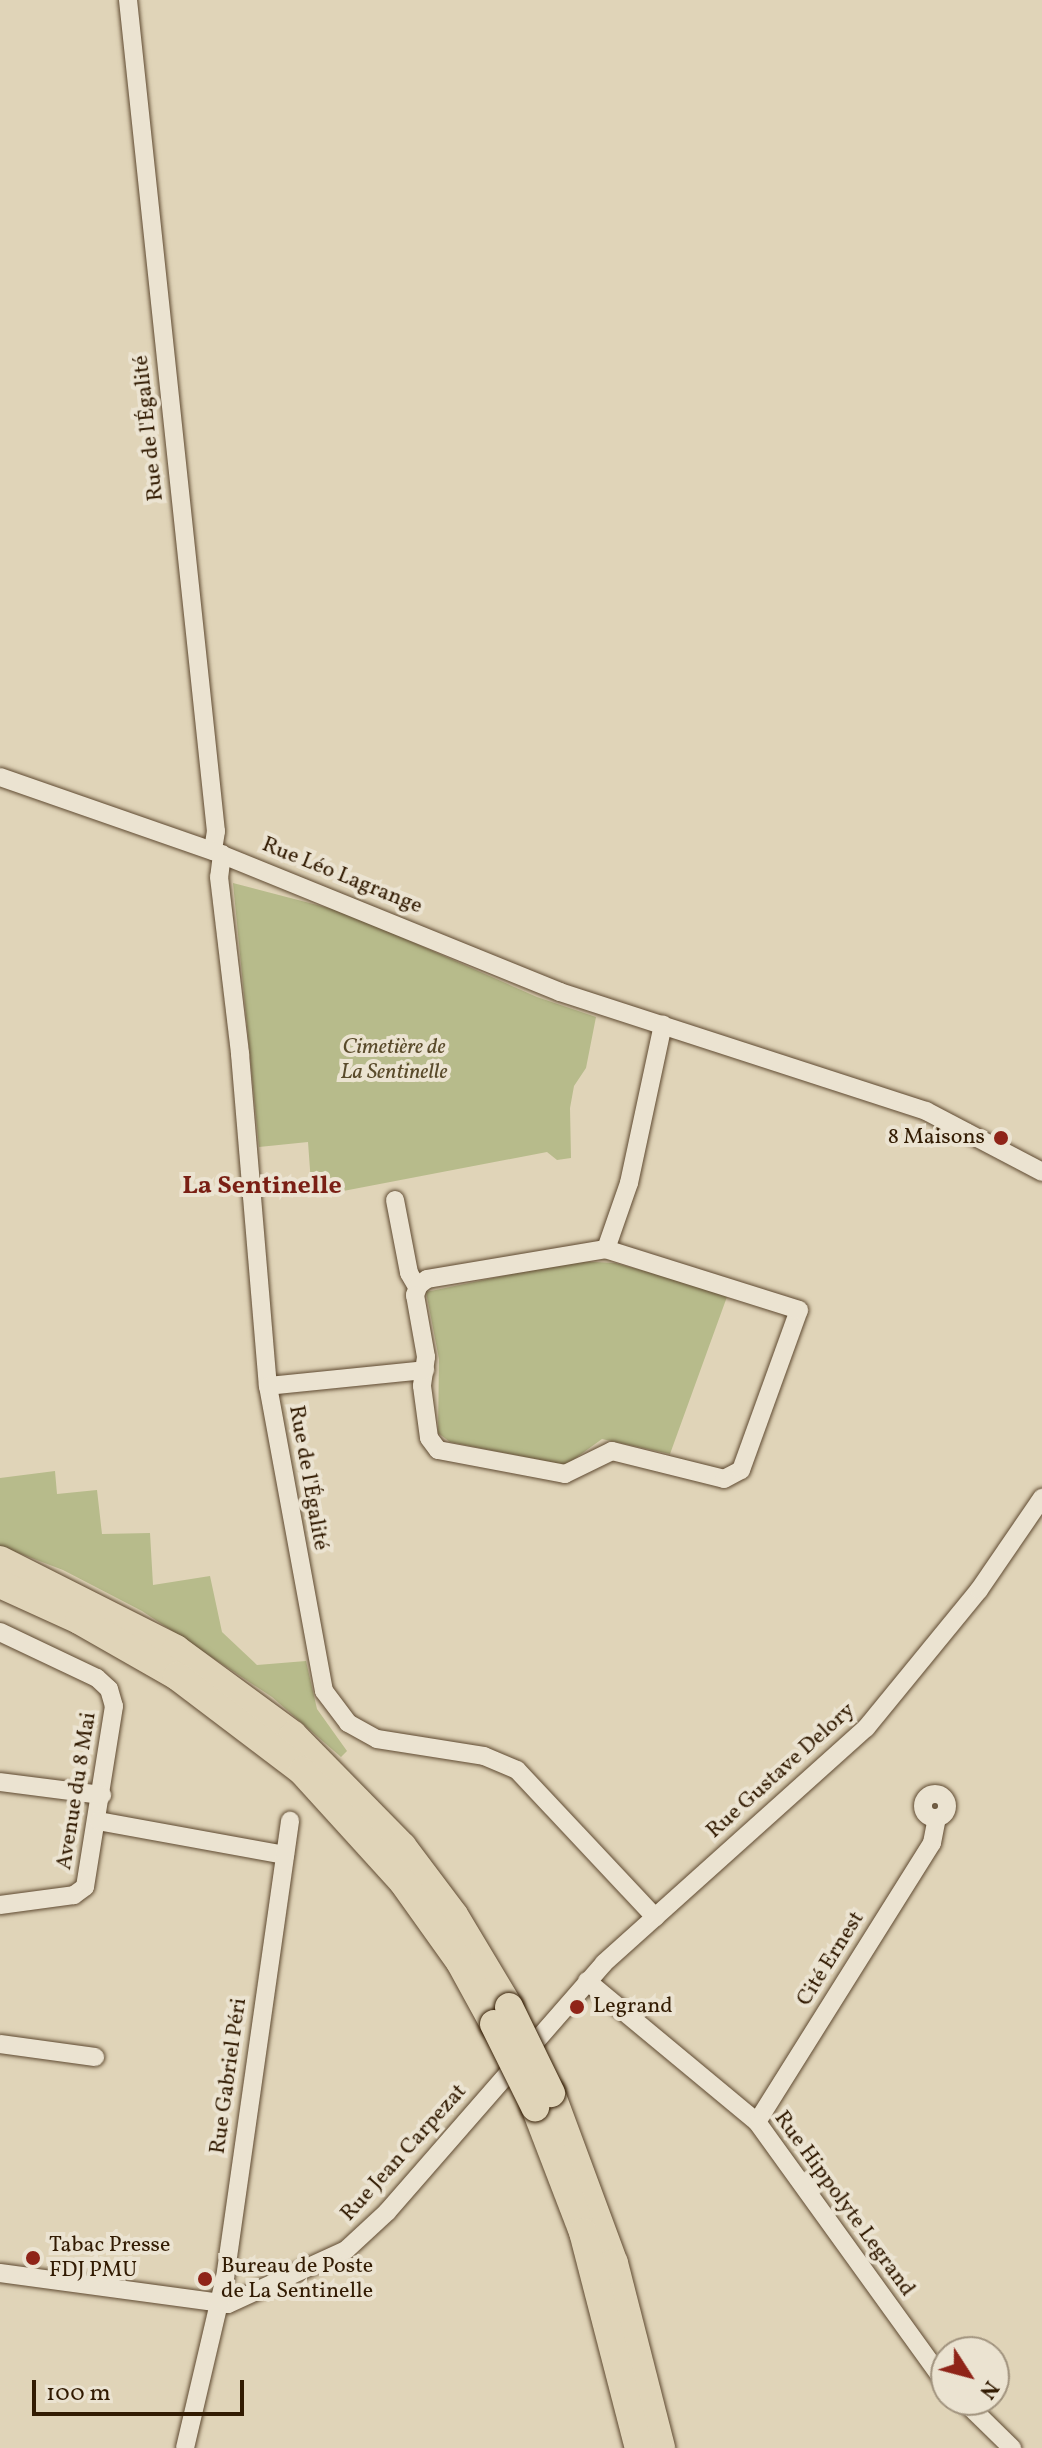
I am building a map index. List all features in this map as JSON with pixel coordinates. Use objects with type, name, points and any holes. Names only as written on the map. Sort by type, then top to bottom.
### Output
[{"type":"highway","points":[[0,1560],[176,1649],[293,1735],[348,1786],[411,1858],[461,1926],[543,2100],[614,2263],[661,2448]]},
{"type":"highway","points":[[0,1584],[92,1627],[177,1676],[302,1771],[413,1895],[502,2015]]},
{"type":"highway","points":[[543,2100],[583,2232],[639,2448]]},
{"type":"street","name":"Rue de l'Égalité","points":[[128,0],[240,1054],[268,1386],[319,1677],[331,1705],[354,1728],[377,1739],[484,1756],[517,1770],[655,1917]]},
{"type":"street","name":"Rue Léo Lagrange","points":[[0,777],[218,852],[547,987],[926,1111],[1042,1172]]},
{"type":"street","points":[[606,1249],[626,1191],[663,1025]]},
{"type":"street","points":[[395,1200],[409,1273],[417,1287],[429,1438],[443,1452],[565,1474],[612,1451],[724,1479],[736,1475],[799,1310],[606,1249],[427,1279],[417,1287]]},
{"type":"street","points":[[268,1386],[425,1370]]},
{"type":"street","name":"Rue Gustave Delory","points":[[587,1981],[866,1728],[979,1590],[1042,1498]]},
{"type":"street","name":"Avenue du 8 Mai","points":[[0,1632],[97,1678],[109,1689],[114,1706],[90,1875],[82,1891],[0,1905]]},
{"type":"street","points":[[0,1782],[102,1795]]},
{"type":"street","name":"Cité Ernest","points":[[757,2122],[932,1843],[937,1818]]},
{"type":"street","points":[[98,1821],[285,1855]]},
{"type":"street","name":"Rue Gabriel Péri","points":[[185,2448],[220,2304],[290,1821]]},
{"type":"street","name":"Rue Hippolyte Legrand","points":[[587,1981],[757,2122],[930,2363]]},
{"type":"street","name":"Rue Jean Carpezat","points":[[220,2304],[241,2302],[325,2263],[366,2234],[587,1981]]},
{"type":"street","points":[[0,2044],[95,2057]]},
{"type":"street","points":[[0,2273],[220,2304]]},
{"type":"street","points":[[979,2416],[1012,2448]]},
{"type":"green space","name":"Cimetière de La Sentinelle","points":[[233,883],[344,912],[537,997],[596,1017],[586,1068],[574,1086],[570,1108],[571,1158],[557,1160],[547,1152],[312,1197],[308,1142],[259,1147]]},
{"type":"green space","points":[[574,1261],[615,1263],[728,1294],[670,1454],[602,1439],[566,1465],[450,1442],[438,1433],[439,1359],[426,1292]]},
{"type":"green space","points":[[55,1471],[57,1494],[97,1490],[102,1534],[150,1533],[153,1585],[210,1576],[222,1632],[257,1665],[306,1661],[317,1709],[347,1751],[341,1757],[272,1697],[142,1611],[63,1570],[0,1546],[0,1478]]},
{"type":"place","name":"8 Maisons","points":[[1001,1138]]},
{"type":"place","name":"Legrand","points":[[577,2007]]},
{"type":"place","name":"Tabac Presse FDJ PMU","points":[[33,2258]]},
{"type":"place","name":"Bureau de Poste de La Sentinelle","points":[[205,2279]]},
{"type":"district","name":"La Sentinelle","points":[[262,1187]]}]
